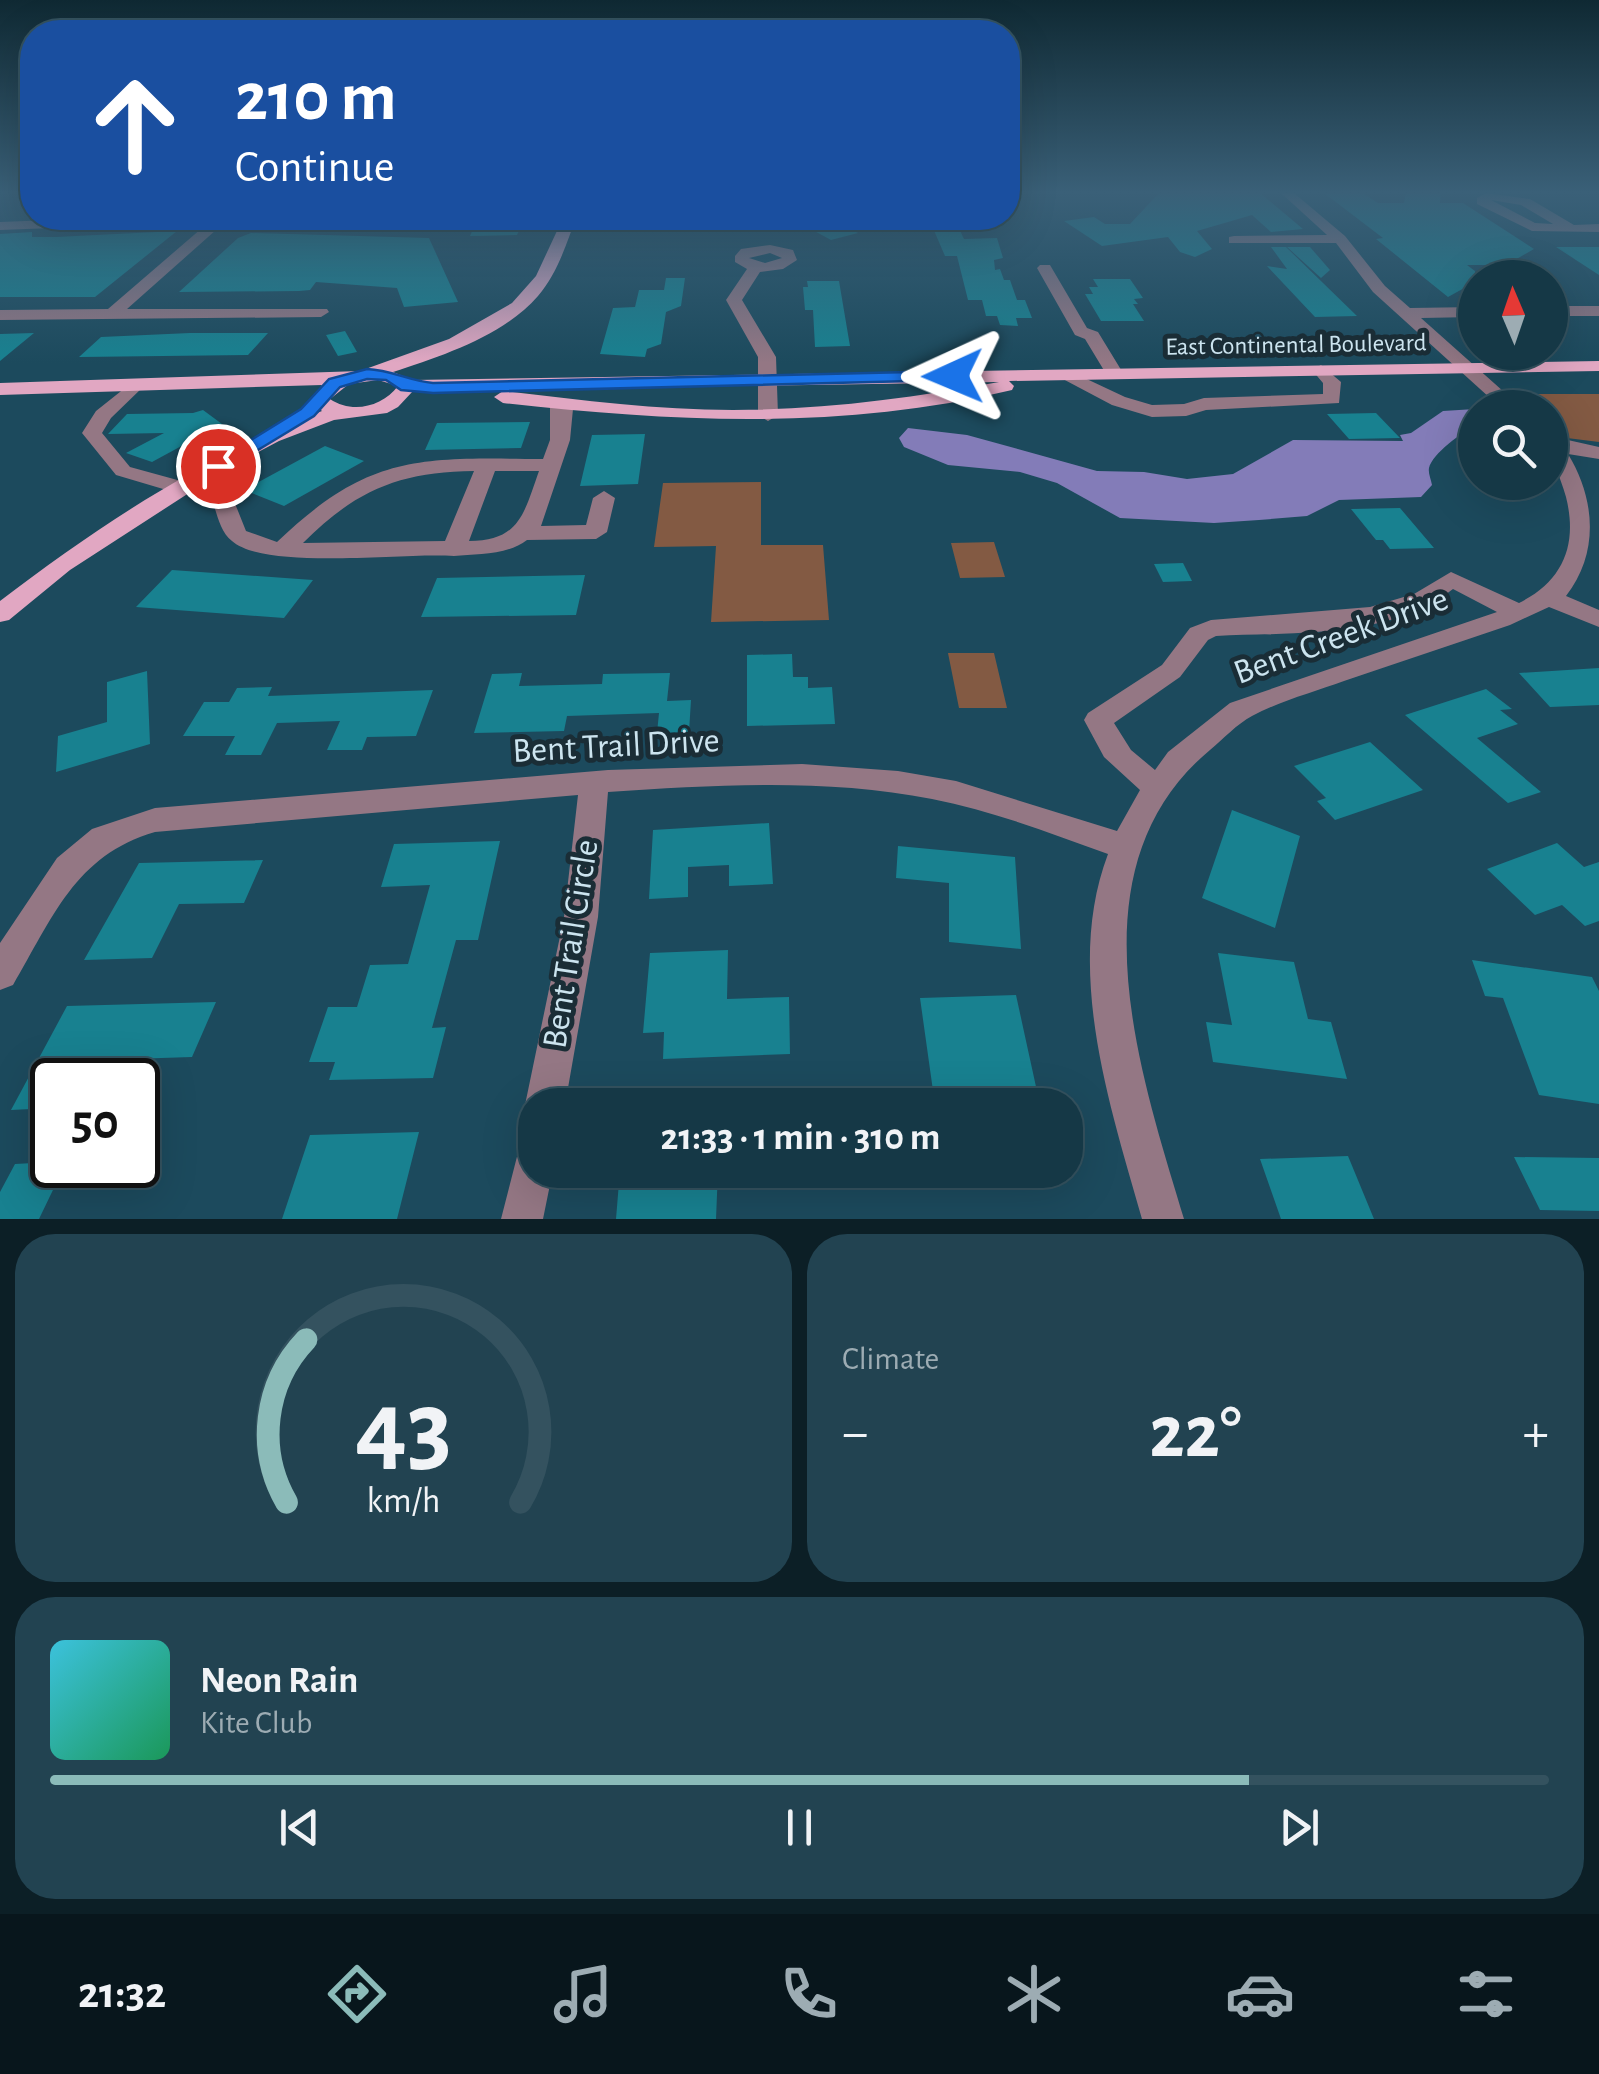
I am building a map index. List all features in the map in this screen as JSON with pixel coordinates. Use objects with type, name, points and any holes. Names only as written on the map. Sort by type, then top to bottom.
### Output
[{"type":"main road","points":[[0,389],[260,384],[367,374],[442,347],[498,320],[530,295],[556,250]]},
{"type":"main road","points":[[442,347],[460,375],[558,382]]},
{"type":"main road","points":[[401,390],[409,372],[442,347]]},
{"type":"main road","name":"East Continental Boulevard","points":[[1568,366],[1599,366]]},
{"type":"main road","name":"East Continental Boulevard","points":[[401,390],[558,382],[1458,368]]},
{"type":"main road","points":[[0,614],[62,565],[185,485],[272,437],[330,415],[351,412],[401,390],[595,408],[768,415],[872,408],[1105,373]]},
{"type":"main road","points":[[367,374],[390,375],[401,390]]},
{"type":"main road","points":[[272,437],[320,400],[327,388],[344,379]]},
{"type":"main road","points":[[260,384],[306,392],[330,409],[351,412]]},
{"type":"street","points":[[112,314],[185,250]]},
{"type":"street","points":[[1348,250],[1379,289],[1458,361]]},
{"type":"street","points":[[756,267],[734,300],[738,317],[766,354],[768,415]]},
{"type":"street","points":[[1045,268],[1081,331],[1075,336],[1105,373]]},
{"type":"street","points":[[1568,312],[1599,311]]},
{"type":"street","points":[[0,315],[321,312]]},
{"type":"street","points":[[1406,313],[1458,312]]},
{"type":"street","points":[[1070,378],[1131,408],[1186,412],[1204,404],[1332,399],[1332,382],[1322,370]]},
{"type":"street","points":[[1468,370],[1493,390]]},
{"type":"street","points":[[135,386],[103,416],[92,434],[123,471],[222,496],[236,534],[247,542],[282,550],[496,546],[524,533],[596,532],[604,498]]},
{"type":"street","points":[[524,533],[560,440],[560,404]]},
{"type":"street","points":[[560,440],[580,417],[595,408]]},
{"type":"street","points":[[1568,450],[1599,453]]},
{"type":"street","points":[[1568,453],[1599,464]]},
{"type":"street","points":[[282,550],[306,525],[354,487],[374,477],[422,467],[551,465]]},
{"type":"street","points":[[454,549],[487,466]]},
{"type":"street","name":"Bent Creek Drive","points":[[1163,1219],[1142,1148],[1108,986],[1107,919],[1116,868],[1156,785],[1205,732],[1240,710],[1518,612],[1562,587],[1578,562],[1591,529],[1568,471]]},
{"type":"street","points":[[1156,785],[1130,769],[1105,740],[1098,720],[1171,672],[1198,634],[1211,628],[1310,622],[1421,601],[1451,579],[1518,612]]},
{"type":"street","points":[[1547,597],[1599,620]]},
{"type":"street","name":"Bent Trail Drive","points":[[0,974],[68,871],[92,844],[155,820],[649,777],[831,777],[898,782],[1024,810],[1124,847]]},
{"type":"street","name":"Bent Trail Circle","points":[[548,1088],[581,916],[594,782]]},
{"type":"street","points":[[522,1219],[528,1188]]},
{"type":"shaded area","points":[[1568,394],[1599,394],[1599,442],[1568,438]]},
{"type":"shaded area","points":[[1458,410],[1458,437],[1431,462],[1432,485],[1421,497],[1339,500],[1307,516],[1214,523],[1120,518],[1057,483],[1020,472],[948,465],[904,447],[899,438],[908,428],[967,435],[1097,471],[1144,472],[1187,479],[1233,474],[1293,440],[1403,441],[1400,435],[1411,433],[1443,411]]},
{"type":"shaded area","points":[[761,482],[761,545],[823,545],[829,620],[711,622],[716,546],[654,547],[663,483]]},
{"type":"shaded area","points":[[994,542],[1005,577],[960,578],[951,543]]},
{"type":"shaded area","points":[[948,653],[994,653],[1007,708],[959,708]]},
{"type":"building","points":[[0,250],[154,250],[95,297],[0,297]]},
{"type":"building","points":[[225,250],[434,250],[458,302],[404,307],[397,288],[316,282],[310,290],[299,291],[179,292]]},
{"type":"building","points":[[942,250],[1001,250],[1003,258],[994,260],[995,270],[1000,269],[1004,280],[1010,280],[1017,300],[1025,300],[1032,318],[1016,318],[1018,326],[1000,325],[997,316],[986,316],[982,300],[968,300],[957,256],[945,256]]},
{"type":"building","points":[[1178,250],[1210,250],[1195,257]]},
{"type":"building","points":[[1273,250],[1289,250],[1357,316],[1315,317],[1267,266],[1287,269]]},
{"type":"building","points":[[1290,250],[1313,250],[1330,270],[1321,278]]},
{"type":"building","points":[[1390,250],[1532,250],[1515,260],[1458,260],[1458,291],[1448,297]]},
{"type":"building","points":[[1560,250],[1599,250],[1599,275]]},
{"type":"building","points":[[666,278],[685,278],[681,306],[666,312],[661,344],[647,349],[645,357],[600,354],[613,308],[635,307],[639,290],[664,290]]},
{"type":"building","points":[[1093,279],[1130,279],[1143,298],[1134,299],[1138,304],[1133,304],[1144,321],[1101,321],[1085,294],[1093,294],[1089,287],[1098,287]]},
{"type":"building","points":[[807,281],[839,281],[850,346],[815,347],[813,310],[805,310],[803,287],[808,287]]},
{"type":"building","points":[[345,331],[357,352],[338,356],[326,335]]},
{"type":"building","points":[[34,333],[0,361],[0,334]]},
{"type":"building","points":[[268,333],[248,355],[79,357],[101,337]]},
{"type":"building","points":[[203,410],[222,424],[152,462],[126,453],[164,433],[108,434],[127,414]]},
{"type":"building","points":[[1376,413],[1400,438],[1349,439],[1327,414]]},
{"type":"building","points":[[530,422],[521,448],[425,450],[437,423]]},
{"type":"building","points":[[645,434],[638,484],[580,486],[592,435]]},
{"type":"building","points":[[325,446],[364,461],[284,506],[244,490]]},
{"type":"building","points":[[1400,508],[1434,548],[1390,549],[1383,540],[1376,540],[1351,509]]},
{"type":"building","points":[[1183,563],[1192,581],[1163,582],[1154,564]]},
{"type":"building","points":[[172,570],[313,580],[284,618],[136,607]]},
{"type":"building","points":[[585,575],[576,615],[421,617],[437,578]]},
{"type":"building","points":[[792,654],[793,677],[808,677],[808,688],[832,687],[835,724],[747,726],[747,655]]},
{"type":"building","points":[[1599,668],[1599,705],[1550,707],[1519,673]]},
{"type":"building","points":[[147,671],[150,744],[56,772],[58,736],[107,722],[107,682]]},
{"type":"building","points":[[522,673],[519,686],[602,684],[603,674],[670,673],[667,701],[691,700],[689,732],[657,733],[659,713],[567,716],[564,731],[474,733],[492,674]]},
{"type":"building","points":[[272,687],[268,696],[433,690],[416,736],[367,737],[362,750],[327,750],[340,721],[277,723],[261,755],[225,755],[235,736],[183,736],[204,702],[229,702],[237,688]]},
{"type":"building","points":[[1486,689],[1512,709],[1500,710],[1518,724],[1477,738],[1541,792],[1508,803],[1405,715]]},
{"type":"building","points":[[1370,742],[1423,790],[1335,820],[1317,801],[1326,798],[1294,766]]},
{"type":"building","points":[[1232,810],[1300,836],[1275,928],[1202,898]]},
{"type":"building","points":[[769,823],[773,884],[729,886],[729,865],[688,867],[688,897],[649,899],[653,830]]},
{"type":"building","points":[[500,841],[478,940],[456,940],[432,1028],[446,1027],[433,1078],[329,1080],[335,1062],[309,1062],[328,1007],[357,1007],[370,965],[408,964],[430,885],[381,887],[394,844]]},
{"type":"building","points":[[1557,843],[1584,867],[1599,862],[1599,921],[1585,926],[1562,905],[1535,915],[1487,869]]},
{"type":"building","points":[[898,846],[1015,857],[1021,949],[949,942],[949,883],[896,878]]},
{"type":"building","points":[[263,860],[244,903],[179,904],[152,958],[84,960],[139,863]]},
{"type":"building","points":[[728,950],[727,999],[789,997],[790,1054],[663,1059],[664,1032],[643,1033],[650,953]]},
{"type":"building","points":[[1218,953],[1294,962],[1308,1019],[1331,1022],[1347,1079],[1213,1062],[1206,1022],[1232,1025]]},
{"type":"building","points":[[1472,960],[1592,977],[1599,991],[1599,1104],[1539,1095],[1503,998],[1485,996]]},
{"type":"building","points":[[1016,995],[1036,1088],[933,1088],[920,998]]},
{"type":"building","points":[[216,1002],[192,1057],[39,1058],[67,1006]]},
{"type":"building","points":[[30,1075],[30,1109],[11,1110]]},
{"type":"building","points":[[419,1132],[397,1219],[282,1219],[310,1135]]},
{"type":"building","points":[[1348,1156],[1374,1219],[1281,1219],[1260,1159]]},
{"type":"building","points":[[1514,1157],[1599,1158],[1599,1211],[1540,1210]]},
{"type":"building","points":[[30,1163],[30,1188],[54,1188],[39,1219],[0,1219],[0,1192],[15,1164]]},
{"type":"building","points":[[619,1188],[717,1188],[716,1219],[616,1219]]},
{"type":"route","points":[[218,466],[308,413],[334,383],[367,374],[390,375],[406,386],[433,388],[558,382],[953,376]]}]
